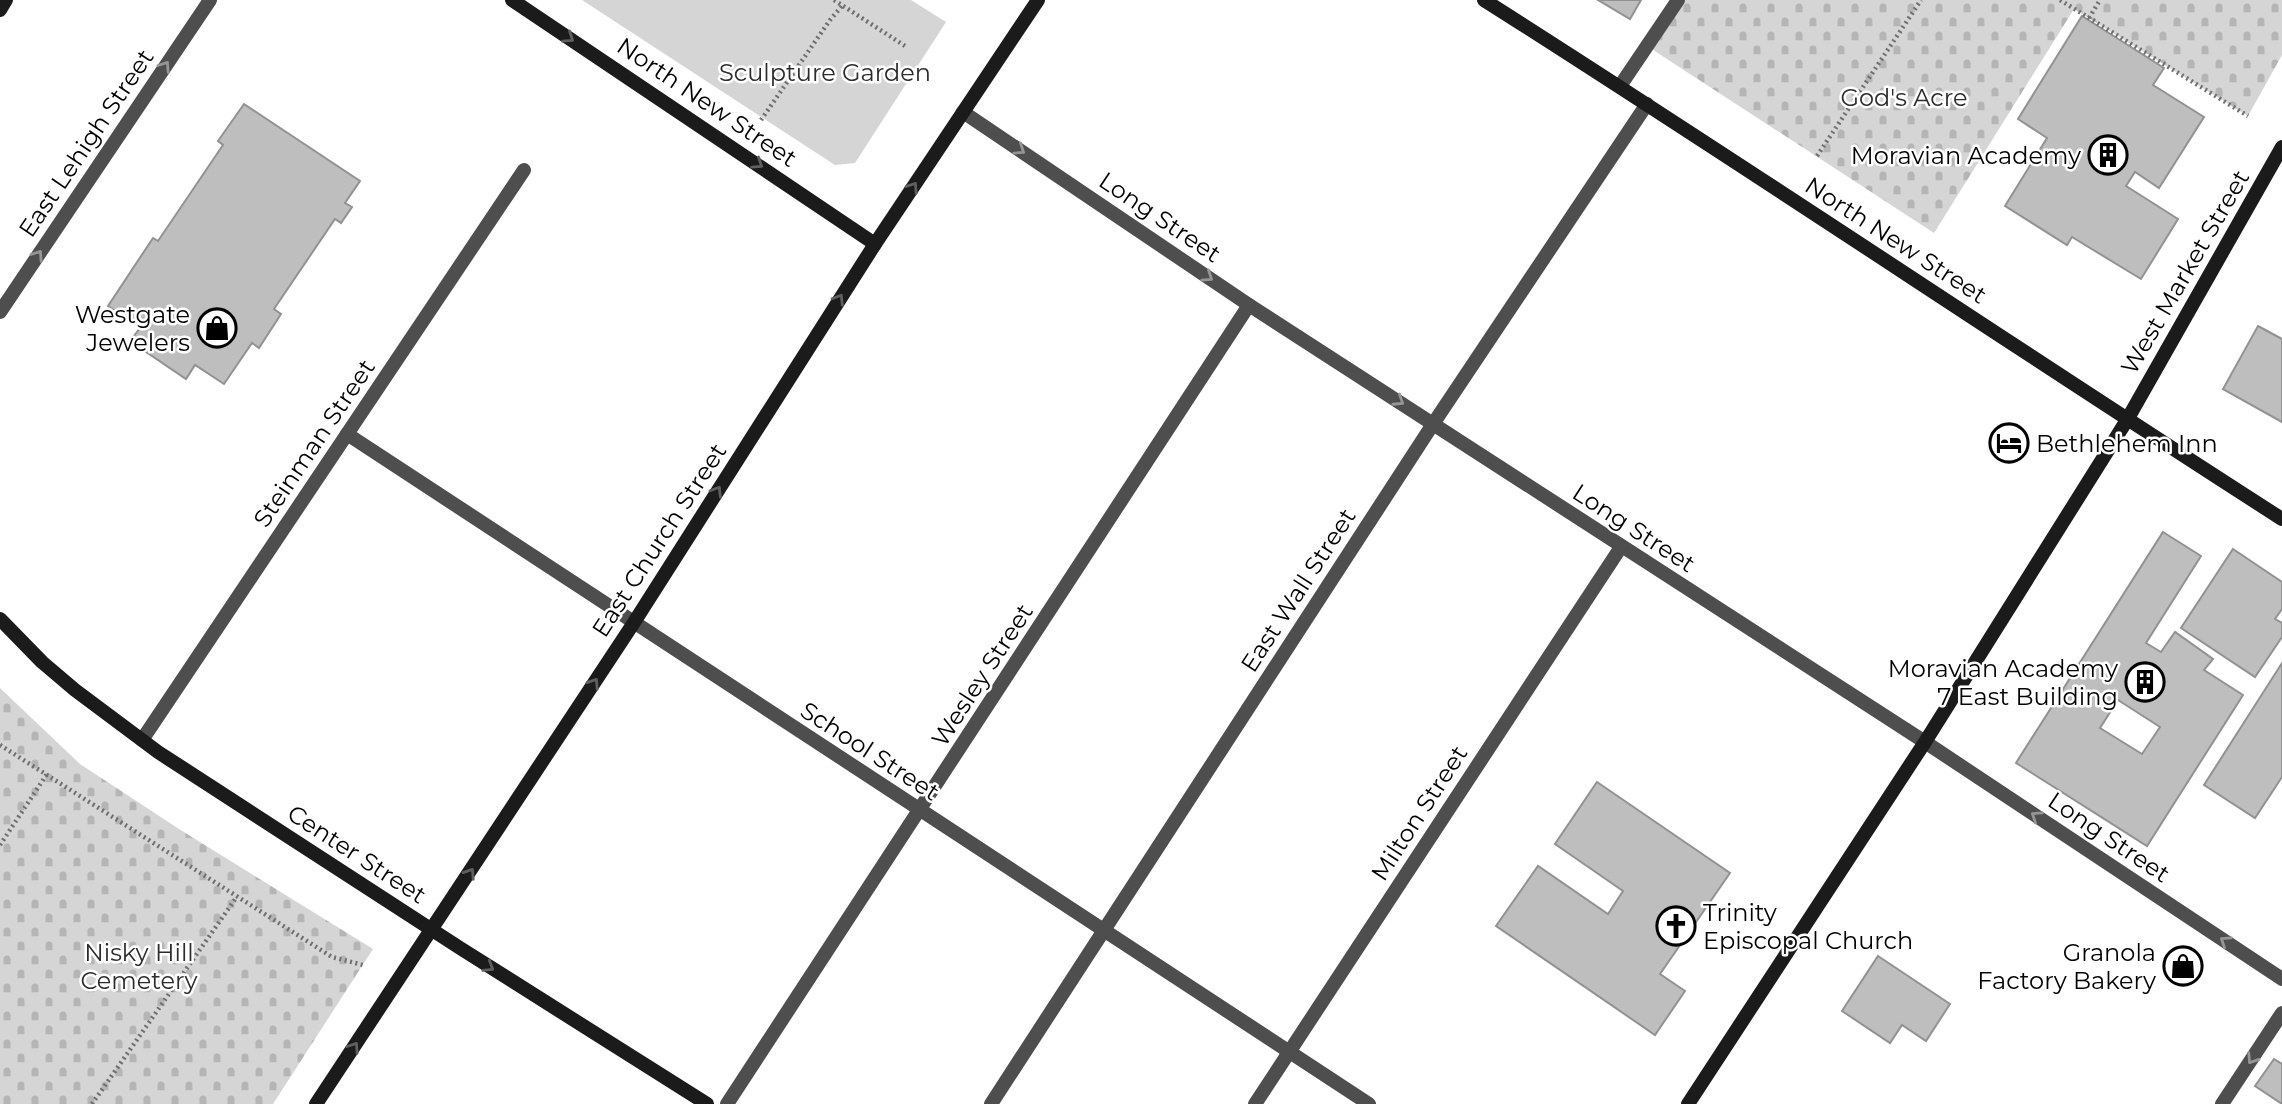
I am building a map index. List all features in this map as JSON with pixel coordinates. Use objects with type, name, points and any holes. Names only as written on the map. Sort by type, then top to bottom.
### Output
[{"type":"main road","points":[[0,10],[6,0]]},
{"type":"main road","name":"North New Street","points":[[512,0],[875,244]]},
{"type":"main road","name":"East Church Street","points":[[316,1104],[633,624],[875,244],[1038,0]]},
{"type":"main road","name":"North New Street","points":[[1484,0],[2282,519]]},
{"type":"main road","name":"West Market Street","points":[[1688,1104],[1925,742],[2127,420],[2282,147]]},
{"type":"main road","name":"Center Street","points":[[0,619],[75,691],[142,740],[432,930],[706,1104]]},
{"type":"street","name":"East Lehigh Street","points":[[0,312],[210,0]]},
{"type":"street","points":[[1620,86],[1678,0]]},
{"type":"street","name":"East Wall Street","points":[[991,1104],[1433,424],[1647,104]]},
{"type":"street","name":"Long Street","points":[[963,112],[1250,305],[1925,742],[2282,979]]},
{"type":"street","name":"Steinman Street","points":[[142,740],[524,170]]},
{"type":"street","name":"Wesley Street","points":[[727,1104],[1250,305]]},
{"type":"street","name":"School Street","points":[[347,434],[1369,1104]]},
{"type":"street","name":"Milton Street","points":[[1255,1104],[1621,547]]},
{"type":"street","points":[[2222,1104],[2282,1013]]},
{"type":"path","points":[[834,0],[905,46]]},
{"type":"path","points":[[1817,156],[1921,0]]},
{"type":"path","points":[[2060,0],[2248,116]]},
{"type":"path","points":[[2088,18],[2100,0]]},
{"type":"path","points":[[761,120],[842,6]]},
{"type":"path","points":[[0,745],[332,957],[363,965]]},
{"type":"path","points":[[0,845],[47,774]]},
{"type":"path","points":[[92,1104],[236,898]]},
{"type":"green space","name":"Sculpture Garden","points":[[582,0],[911,0],[946,22],[855,163],[835,165]]},
{"type":"green space","name":"God's Acre","points":[[1678,0],[2282,0],[2282,55],[2248,116],[2074,9],[1934,233],[1647,46]]},
{"type":"green space","name":"Nisky Hill Cemetery","points":[[0,688],[80,764],[179,829],[373,949],[273,1104],[0,1104]]},
{"type":"building","points":[[1598,0],[1641,0],[1630,19]]},
{"type":"building","name":"Moravian Academy","points":[[2082,16],[2164,68],[2153,85],[2204,117],[2159,188],[2135,172],[2126,186],[2178,219],[2141,279],[2072,237],[2067,245],[2005,206],[2047,138],[2018,119]]},
{"type":"building","points":[[244,104],[360,181],[345,203],[352,207],[341,223],[335,219],[274,309],[281,314],[259,348],[252,343],[224,384],[195,365],[186,379],[130,341],[140,328],[108,306],[153,238],[158,241],[223,145],[218,141]]},
{"type":"building","points":[[2258,326],[2282,339],[2282,422],[2223,389]]},
{"type":"building","name":"Moravian Academy 7 East Building","points":[[2163,532],[2201,556],[2146,643],[2161,652],[2175,632],[2213,659],[2204,670],[2243,695],[2147,846],[2016,763]],"holes":[[[2118,700],[2160,727],[2142,754],[2100,728]]]},
{"type":"building","points":[[2233,549],[2282,582],[2282,609],[2275,619],[2282,623],[2282,637],[2255,677],[2181,628]]},
{"type":"building","points":[[2282,663],[2282,777],[2255,818],[2204,785]]},
{"type":"building","points":[[1597,782],[1730,873],[1660,974],[1685,991],[1655,1035],[1496,926],[1538,866],[1608,914],[1623,891],[1555,844]]},
{"type":"building","points":[[1878,956],[1950,1004],[1926,1041],[1902,1025],[1890,1043],[1842,1011]]},
{"type":"building","points":[[2274,1059],[2282,1064],[2282,1104],[2255,1086]]},
{"type":"place","name":"Moravian Academy","points":[[2108,155]]},
{"type":"place","name":"Westgate Jewelers","points":[[217,328]]},
{"type":"place","name":"Bethlehem Inn","points":[[2009,443]]},
{"type":"place","name":"Moravian Academy 7 East Building","points":[[2145,682]]},
{"type":"place","name":"Trinity Episcopal Church","points":[[1676,926]]},
{"type":"place","name":"Granola Factory Bakery","points":[[2183,966]]}]
